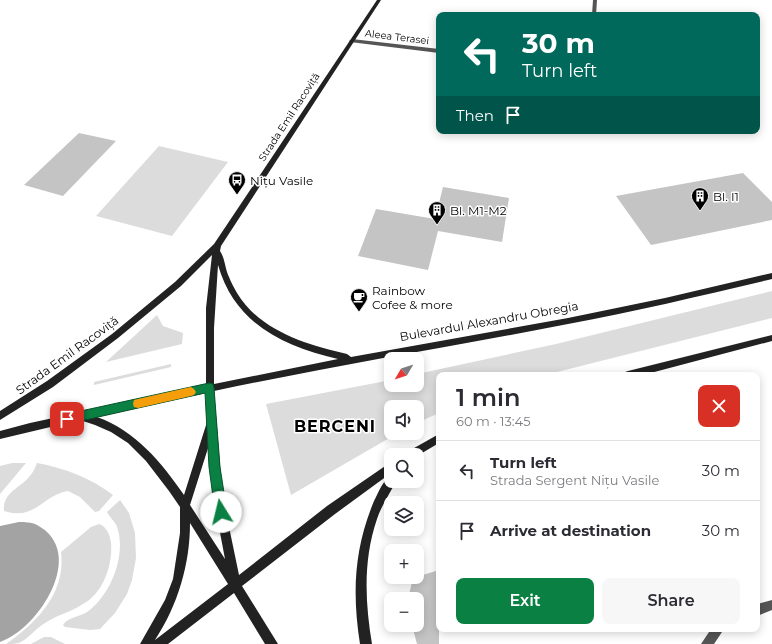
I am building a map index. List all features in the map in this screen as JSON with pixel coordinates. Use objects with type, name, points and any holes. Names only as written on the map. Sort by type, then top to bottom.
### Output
[{"type":"main road","name":"Strada Emil Racoviță","points":[[0,416],[50,384],[116,336],[173,288],[217,246],[379,0]]},
{"type":"main road","name":"Strada Emil Racoviță","points":[[217,246],[210,307],[208,349],[209,388],[219,500],[236,584]]},
{"type":"main road","points":[[217,246],[221,268],[226,283],[238,301],[252,316],[269,330],[289,341],[310,349],[351,359]]},
{"type":"main road","name":"Bulevardul Alexandru Obregia","points":[[0,435],[30,427],[209,388],[351,359],[598,315],[772,276]]},
{"type":"main road","points":[[640,372],[772,338]]},
{"type":"main road","points":[[79,417],[109,425],[131,440],[168,480],[236,584],[272,644]]},
{"type":"main road","points":[[146,644],[157,627],[169,603],[178,579],[186,533],[185,507],[211,421]]},
{"type":"main road","points":[[422,448],[436,440]]},
{"type":"main road","points":[[160,644],[331,510],[384,472]]},
{"type":"main road","points":[[366,644],[360,589],[363,555],[367,536],[377,506],[387,488]]},
{"type":"street","points":[[594,12],[595,0]]},
{"type":"street","name":"Aleea Terasei","points":[[352,41],[436,51]]},
{"type":"street","points":[[760,609],[772,605]]},
{"type":"street","points":[[707,644],[716,632]]},
{"type":"shaded area","points":[[159,146],[228,162],[172,236],[96,216]]},
{"type":"shaded area","points":[[772,291],[772,318],[557,372],[436,372],[436,414],[424,420],[424,400],[384,400],[384,440],[386,440],[291,495],[266,404],[384,381],[384,392],[424,392],[424,372],[556,344]]},
{"type":"shaded area","points":[[157,315],[163,326],[183,333],[182,344],[106,362]]},
{"type":"shaded area","points":[[171,364],[171,367],[94,385],[94,382]]},
{"type":"shaded area","points":[[12,463],[26,463],[0,494],[0,466]]},
{"type":"shaded area","points":[[37,463],[77,474],[113,495],[99,511],[95,512],[80,497],[68,491],[59,493],[24,513],[4,511],[4,505],[9,495],[25,481],[34,470]]},
{"type":"shaded area","points":[[120,500],[129,513],[135,533],[136,558],[132,580],[127,594],[115,613],[100,629],[90,630],[65,627],[63,625],[65,622],[84,614],[95,605],[103,596],[114,574],[120,550],[120,538],[116,525],[107,512]]},
{"type":"shaded area","points":[[19,522],[35,524],[52,537],[58,553],[58,570],[52,589],[42,606],[29,622],[15,634],[0,642],[0,526]]},
{"type":"shaded area","points":[[99,524],[106,529],[109,534],[111,551],[105,578],[96,593],[78,607],[42,625],[19,643],[6,644],[28,626],[47,605],[59,581],[61,552],[91,527]]},
{"type":"shaded area","points":[[44,637],[51,637],[65,644],[31,644]]},
{"type":"building","points":[[79,133],[116,141],[63,196],[24,185]]},
{"type":"building","name":"Bl. I1","points":[[743,173],[772,202],[772,220],[651,245],[616,196]]},
{"type":"building","name":"Bl. M1-M2","points":[[443,187],[509,198],[502,242],[438,231],[428,270],[358,256],[376,209],[435,219]]},
{"type":"building","points":[[436,571],[436,632],[439,632],[439,644],[417,644],[414,632],[424,632],[424,592],[410,592],[412,584],[424,584],[424,575]]},
{"type":"slow traffic","points":[[138,404],[191,392]]},
{"type":"place","name":"Nițu Vasile","points":[[237,195]]},
{"type":"place","name":"Bl. I1","points":[[700,211]]},
{"type":"place","name":"Bl. M1-M2","points":[[437,225]]},
{"type":"place","name":"Rainbow Cofee & more","points":[[359,312]]},
{"type":"district","name":"BERCENI","points":[[335,426]]},
{"type":"route","points":[[67,419],[209,388],[215,467],[221,512]]}]
